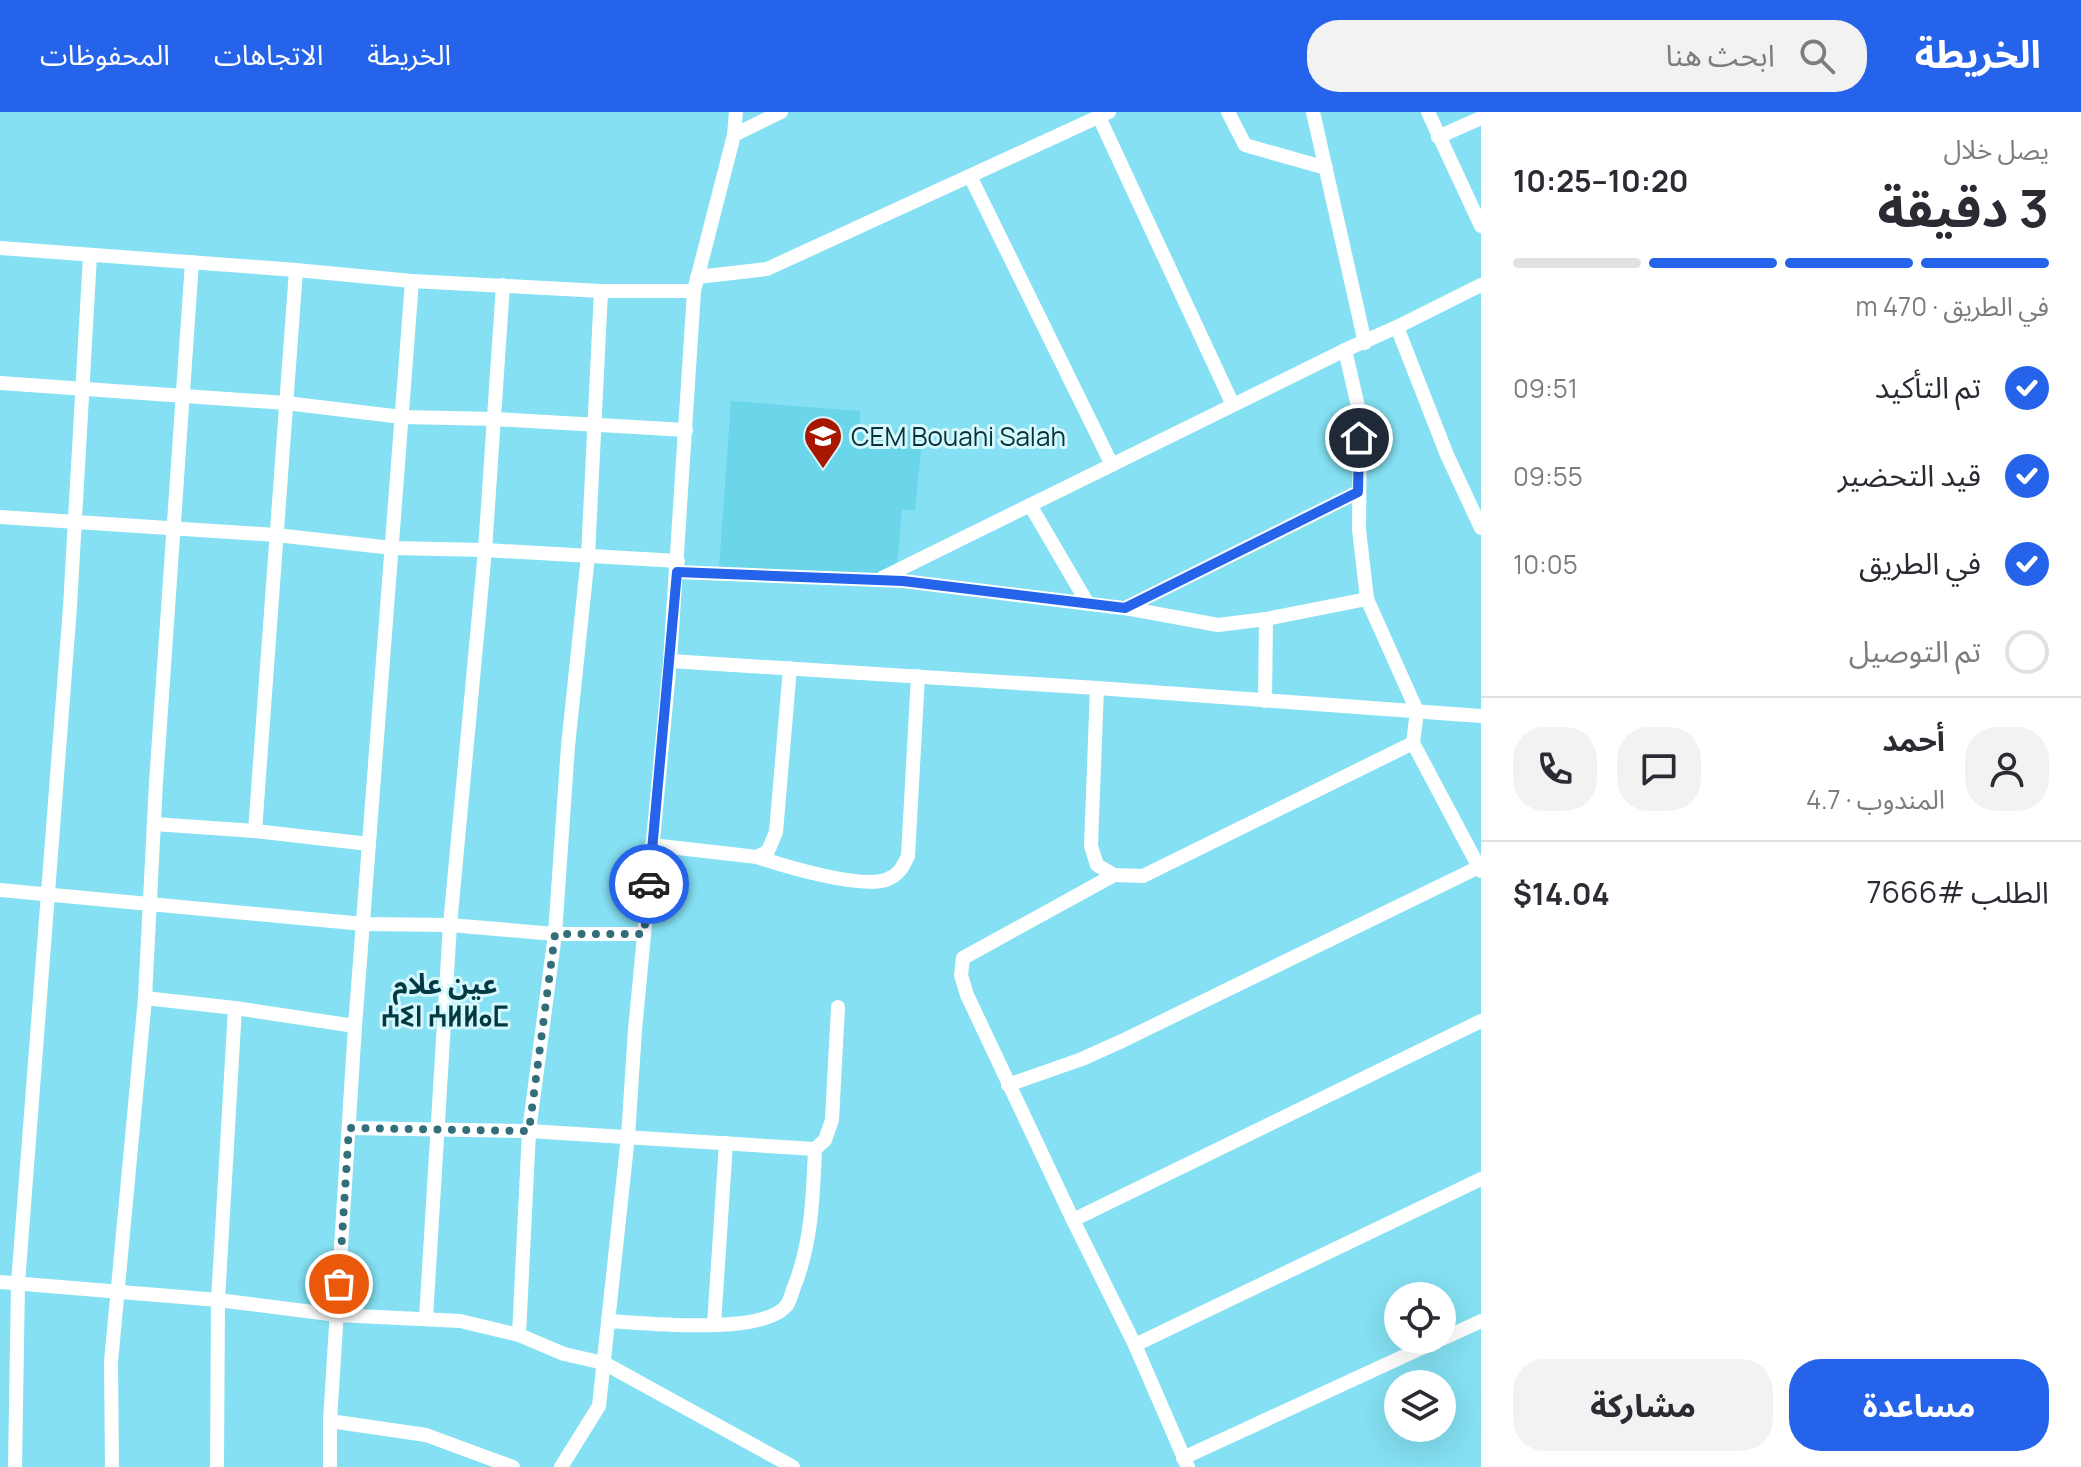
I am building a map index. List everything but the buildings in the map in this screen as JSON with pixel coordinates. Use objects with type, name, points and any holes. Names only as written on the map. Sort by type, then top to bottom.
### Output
[{"type":"street","points":[[561,1467],[599,1406],[628,1136],[670,661],[696,284],[734,135],[736,112]]},
{"type":"street","points":[[734,135],[781,112]]},
{"type":"street","points":[[1228,112],[1245,145],[1326,168]]},
{"type":"street","points":[[1313,112],[1365,343]]},
{"type":"street","points":[[1428,112],[1481,226]]},
{"type":"street","points":[[0,248],[412,281],[601,291],[696,284],[767,269],[1104,114],[1233,405]]},
{"type":"street","points":[[1438,137],[1481,118]]},
{"type":"street","points":[[970,176],[1112,465]]},
{"type":"street","points":[[15,1467],[18,1283],[75,522],[90,255]]},
{"type":"street","points":[[112,1467],[111,1362],[145,998],[192,262]]},
{"type":"street","points":[[255,831],[296,270]]},
{"type":"street","points":[[330,1467],[330,1421],[355,1026],[412,281]]},
{"type":"street","points":[[426,1318],[450,925],[485,550],[503,285]]},
{"type":"street","points":[[878,580],[1481,285]]},
{"type":"street","points":[[519,1335],[529,1131],[555,934],[568,746],[588,556],[601,291]]},
{"type":"street","points":[[1397,327],[1447,455],[1481,528]]},
{"type":"street","points":[[1008,1085],[1122,1041],[1480,868],[1413,743],[1417,711],[1367,599],[1359,529],[1360,415],[1345,350]]},
{"type":"street","points":[[0,383],[286,403],[402,417],[686,430]]},
{"type":"street","points":[[1125,608],[1358,492]]},
{"type":"street","points":[[1030,505],[1088,604]]},
{"type":"street","points":[[0,517],[276,535],[392,548],[588,556],[678,566],[878,580],[1125,608],[1218,625],[1367,599]]},
{"type":"street","points":[[1265,701],[1266,619]]},
{"type":"street","points":[[670,661],[1481,716]]},
{"type":"street","points":[[757,857],[768,851],[776,832],[790,668]]},
{"type":"street","points":[[652,845],[757,857],[795,870],[858,881],[886,881],[901,871],[908,856],[918,676]]},
{"type":"street","points":[[1097,688],[1091,846],[1097,865],[1114,875],[1143,876],[1413,743]]},
{"type":"street","points":[[154,824],[369,844]]},
{"type":"street","points":[[1114,875],[963,958],[961,975],[1008,1085],[1135,1345],[1185,1462],[1410,1354]]},
{"type":"street","points":[[0,890],[364,924],[450,925],[555,934],[644,934]]},
{"type":"street","points":[[145,998],[355,1026]]},
{"type":"street","points":[[608,1321],[714,1325],[764,1321],[787,1305],[803,1261],[811,1223],[815,1149],[825,1140],[832,1120],[838,1007]]},
{"type":"street","points":[[217,1467],[218,1300],[235,1008]]},
{"type":"street","points":[[1073,1220],[1481,1021]]},
{"type":"street","points":[[349,1128],[529,1131],[815,1149]]},
{"type":"street","points":[[714,1325],[726,1143]]},
{"type":"street","points":[[1135,1345],[1481,1179]]},
{"type":"street","points":[[0,1282],[218,1300],[337,1315],[460,1321],[519,1335],[564,1354],[604,1363],[793,1467]]},
{"type":"street","points":[[1456,1332],[1481,1321]]},
{"type":"street","points":[[330,1421],[426,1435],[513,1467]]},
{"type":"shaded area","name":"CEM Bouahi Salah","points":[[731,401],[860,411],[860,429],[923,431],[915,510],[902,510],[896,577],[719,567]]},
{"type":"way so far","points":[[339,1284],[349,1128],[529,1131],[555,934],[644,934],[649,884]]},
{"type":"place","name":"CEM Bouahi Salah","points":[[823,470]]},
{"type":"district","name":"عين علام ⵄⵉⵏ ⵄⵍⵍⴰⵎ","points":[[445,999]]},
{"type":"route","points":[[649,884],[677,572],[903,581],[1125,608],[1358,492],[1359,438]]}]
